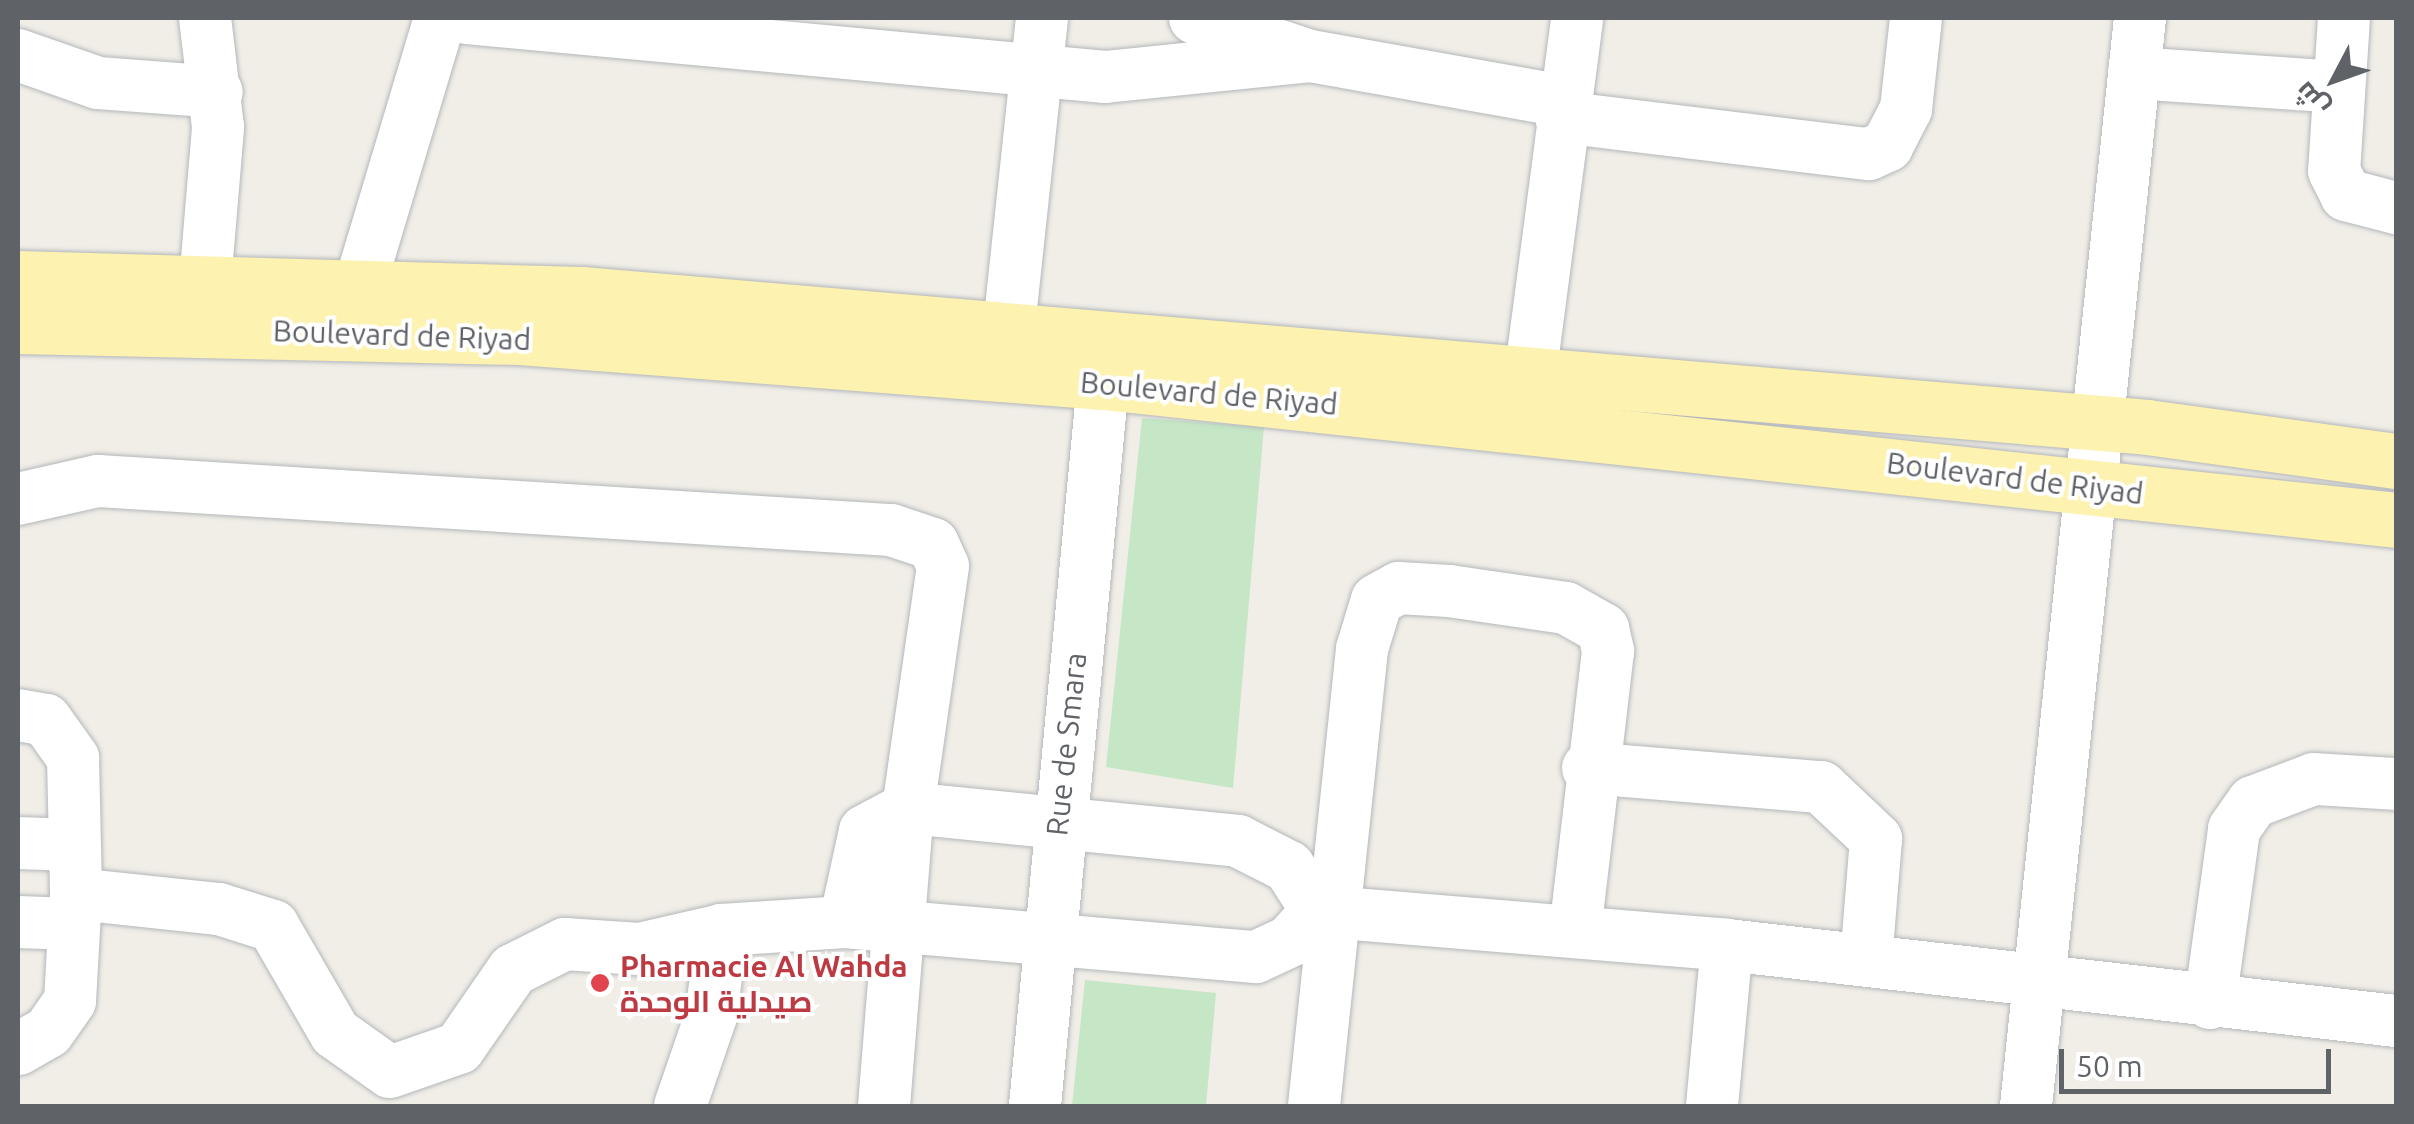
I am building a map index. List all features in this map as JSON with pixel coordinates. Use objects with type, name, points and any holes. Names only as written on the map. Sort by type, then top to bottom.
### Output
[{"type":"main road","name":"Boulevard de Riyad","points":[[18,278],[360,285],[1009,327],[1530,378],[2098,424],[2396,461]]},
{"type":"main road","name":"Boulevard de Riyad","points":[[18,326],[520,336],[1103,382],[2396,520]]},
{"type":"street","points":[[205,18],[218,92],[205,284]]},
{"type":"street","points":[[360,285],[440,18]]},
{"type":"street","points":[[468,18],[1036,72],[1149,76],[1284,39]]},
{"type":"street","points":[[1009,327],[1042,18]]},
{"type":"street","points":[[1195,18],[1562,109],[1869,154],[1886,146],[1906,109],[1916,18]]},
{"type":"street","points":[[1530,378],[1562,109],[1577,18]]},
{"type":"street","points":[[2026,1106],[2140,18]]},
{"type":"street","points":[[2344,18],[2338,87],[2340,189],[2364,205],[2396,208]]},
{"type":"street","points":[[18,55],[98,83],[218,92]]},
{"type":"street","points":[[2134,74],[2338,87]]},
{"type":"street","name":"Rue de Smara","points":[[1034,1106],[1045,946],[1103,382]]},
{"type":"street","points":[[18,500],[98,481],[911,535],[933,544],[943,566],[908,808],[884,1106]]},
{"type":"street","points":[[1314,1106],[1326,912],[1362,649],[1377,600],[1416,588],[1591,616],[1608,651],[1588,768],[1574,932]]},
{"type":"street","points":[[18,715],[46,720],[66,738],[74,888],[70,1001],[48,1032],[18,1049]]},
{"type":"street","points":[[1588,768],[1820,787],[1876,839],[1866,960]]},
{"type":"street","points":[[2210,1003],[2234,830],[2253,802],[2314,779],[2396,784]]},
{"type":"street","points":[[845,922],[865,832],[908,808],[1238,841],[1288,867],[1326,912]]},
{"type":"street","points":[[18,843],[74,888],[219,909],[273,926],[335,1033],[388,1089],[459,1048],[513,970],[542,949],[663,947],[722,930],[845,922],[1045,946],[1256,957],[1290,941],[1326,912],[1727,945],[1866,960],[2039,986],[2396,1021]]},
{"type":"street","points":[[18,922],[74,888]]},
{"type":"street","points":[[680,1106],[711,1016],[722,930]]},
{"type":"street","points":[[1712,1106],[1727,945]]},
{"type":"green space","points":[[1142,418],[1264,427],[1233,788],[1106,767]]},
{"type":"green space","points":[[1085,980],[1216,993],[1206,1106],[1072,1106]]},
{"type":"place","name":"Pharmacie Al Wahda صيدلية الوحدة","points":[[600,983]]}]
